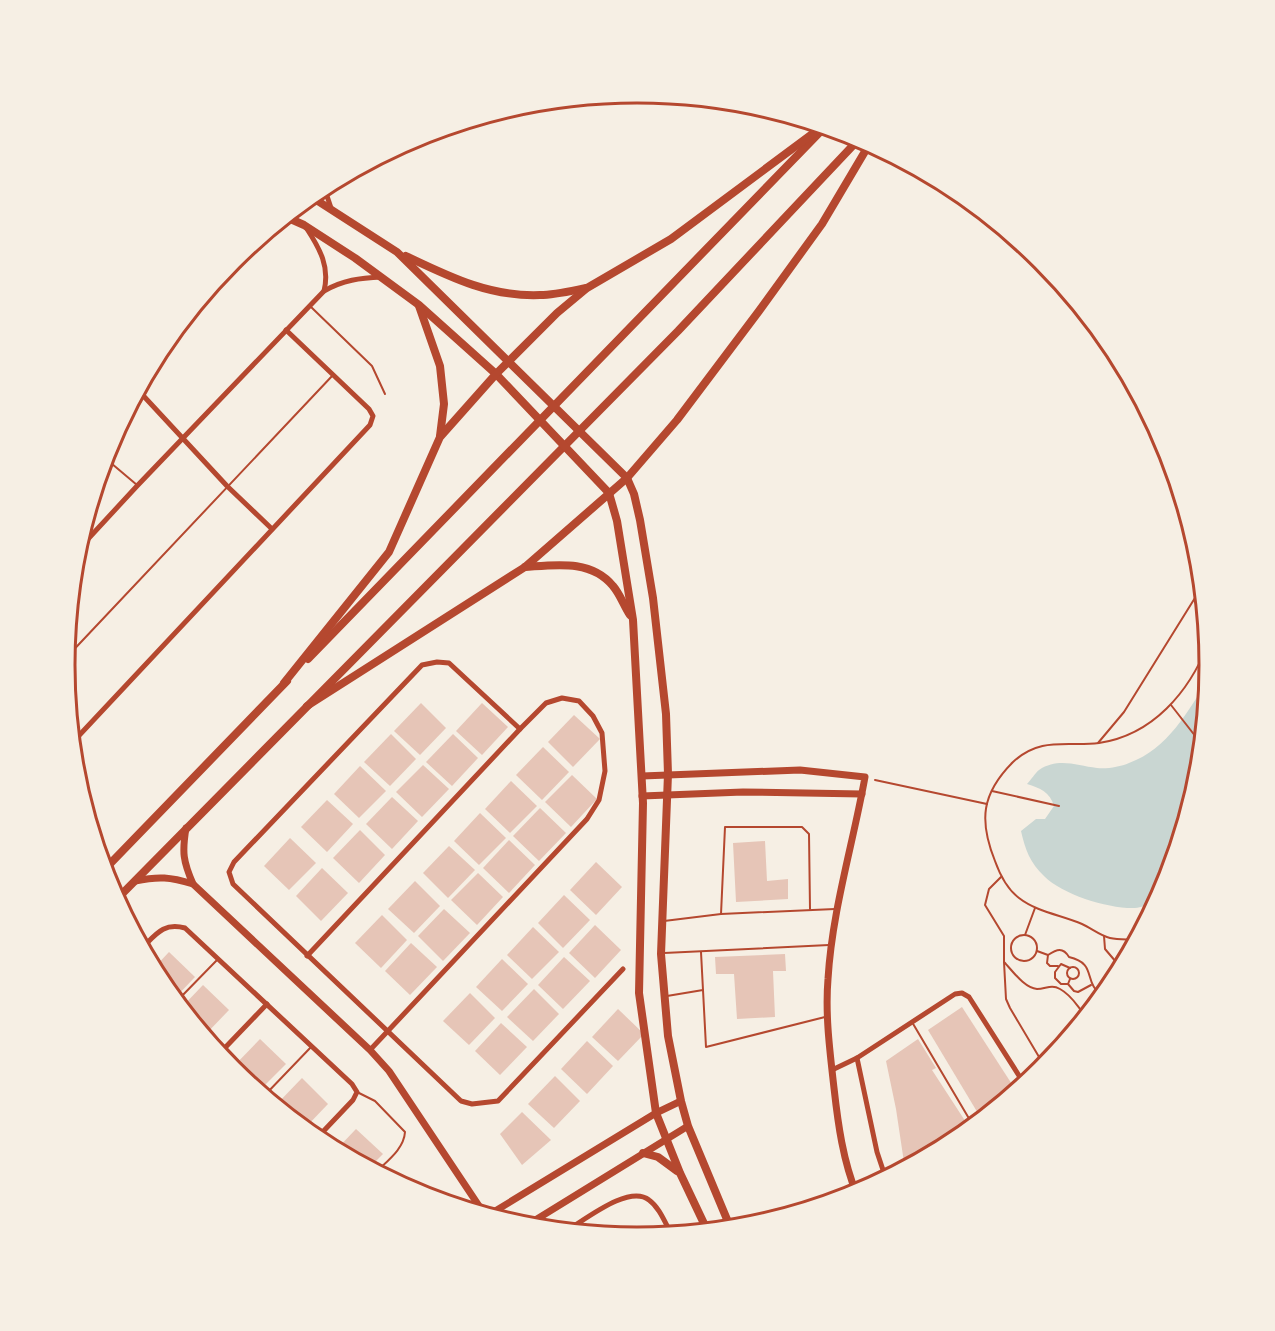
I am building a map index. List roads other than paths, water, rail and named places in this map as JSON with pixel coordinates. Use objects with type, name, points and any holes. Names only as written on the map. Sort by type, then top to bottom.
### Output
[{"type":"main road","points":[[440,436],[496,374],[557,313],[587,288],[670,239],[816,132]]},
{"type":"main road","points":[[111,863],[817,133]]},
{"type":"main road","points":[[123,892],[678,331],[853,146]]},
{"type":"main road","points":[[307,706],[525,567],[627,477],[677,420],[759,311],[822,224],[865,151]]},
{"type":"main road","points":[[320,202],[398,252],[462,283],[500,294],[541,296],[587,288]]},
{"type":"main road","points":[[293,220],[383,278],[419,305],[496,374],[609,493],[617,521],[633,620],[642,776],[639,993],[656,1113],[680,1173],[704,1224]]},
{"type":"main road","points":[[398,252],[627,477],[634,494],[653,598],[666,714],[669,774],[661,954],[668,1036],[688,1126],[727,1220]]},
{"type":"main road","points":[[284,683],[389,552],[440,436],[444,404],[440,366],[419,305]]},
{"type":"main road","points":[[525,567],[570,564],[596,572],[613,585],[633,620]]},
{"type":"main road","points":[[643,1153],[658,1157],[680,1173]]},
{"type":"street","points":[[327,197],[331,208]]},
{"type":"street","points":[[304,225],[319,247],[324,260],[327,272],[324,291]]},
{"type":"street","points":[[90,536],[324,291],[358,278],[383,278]]},
{"type":"street","points":[[80,736],[370,425],[373,416],[369,409],[286,330]]},
{"type":"street","points":[[144,396],[227,486],[272,529]]},
{"type":"street","points":[[520,729],[449,663],[437,662],[422,665],[234,861],[229,872],[233,884],[461,1101],[472,1104],[498,1101],[622,969]]},
{"type":"street","points":[[307,956],[546,703],[562,698],[579,700],[593,716],[602,733],[605,771],[599,800],[587,819],[370,1050]]},
{"type":"street","points":[[642,776],[800,770],[865,777],[831,945],[828,981],[827,1017],[832,1070],[843,1154],[854,1185]]},
{"type":"street","points":[[642,796],[742,792],[862,794]]},
{"type":"street","points":[[186,828],[182,849],[184,864],[193,884],[370,1050],[389,1071],[479,1205]]},
{"type":"street","points":[[135,880],[159,876],[172,877],[193,884]]},
{"type":"street","points":[[148,942],[159,931],[174,925],[186,928],[352,1084],[357,1092],[353,1100],[323,1132]]},
{"type":"street","points":[[832,1070],[857,1059],[955,994],[962,993],[969,997],[1020,1077]]},
{"type":"street","points":[[225,1047],[267,1004]]},
{"type":"street","points":[[857,1059],[877,1152],[883,1171]]},
{"type":"street","points":[[495,1210],[656,1113],[681,1101]]},
{"type":"street","points":[[538,1219],[688,1126]]},
{"type":"street","points":[[578,1225],[620,1198],[634,1195],[646,1197],[655,1205],[668,1227]]},
{"type":"lane","points":[[310,306],[372,366],[386,394]]},
{"type":"lane","points":[[75,648],[333,374]]},
{"type":"lane","points":[[113,465],[137,486]]},
{"type":"lane","points":[[721,914],[725,827],[802,827],[809,834],[810,909]]},
{"type":"lane","points":[[662,921],[721,914],[838,909]]},
{"type":"lane","points":[[661,954],[831,945]]},
{"type":"lane","points":[[701,952],[706,1047],[827,1017]]},
{"type":"lane","points":[[182,995],[219,957]]},
{"type":"lane","points":[[663,996],[703,990]]},
{"type":"lane","points":[[912,1022],[969,1119]]},
{"type":"lane","points":[[270,1090],[312,1046]]},
{"type":"lane","points":[[357,1092],[375,1101],[405,1132],[405,1140],[401,1146],[382,1166]]}]
